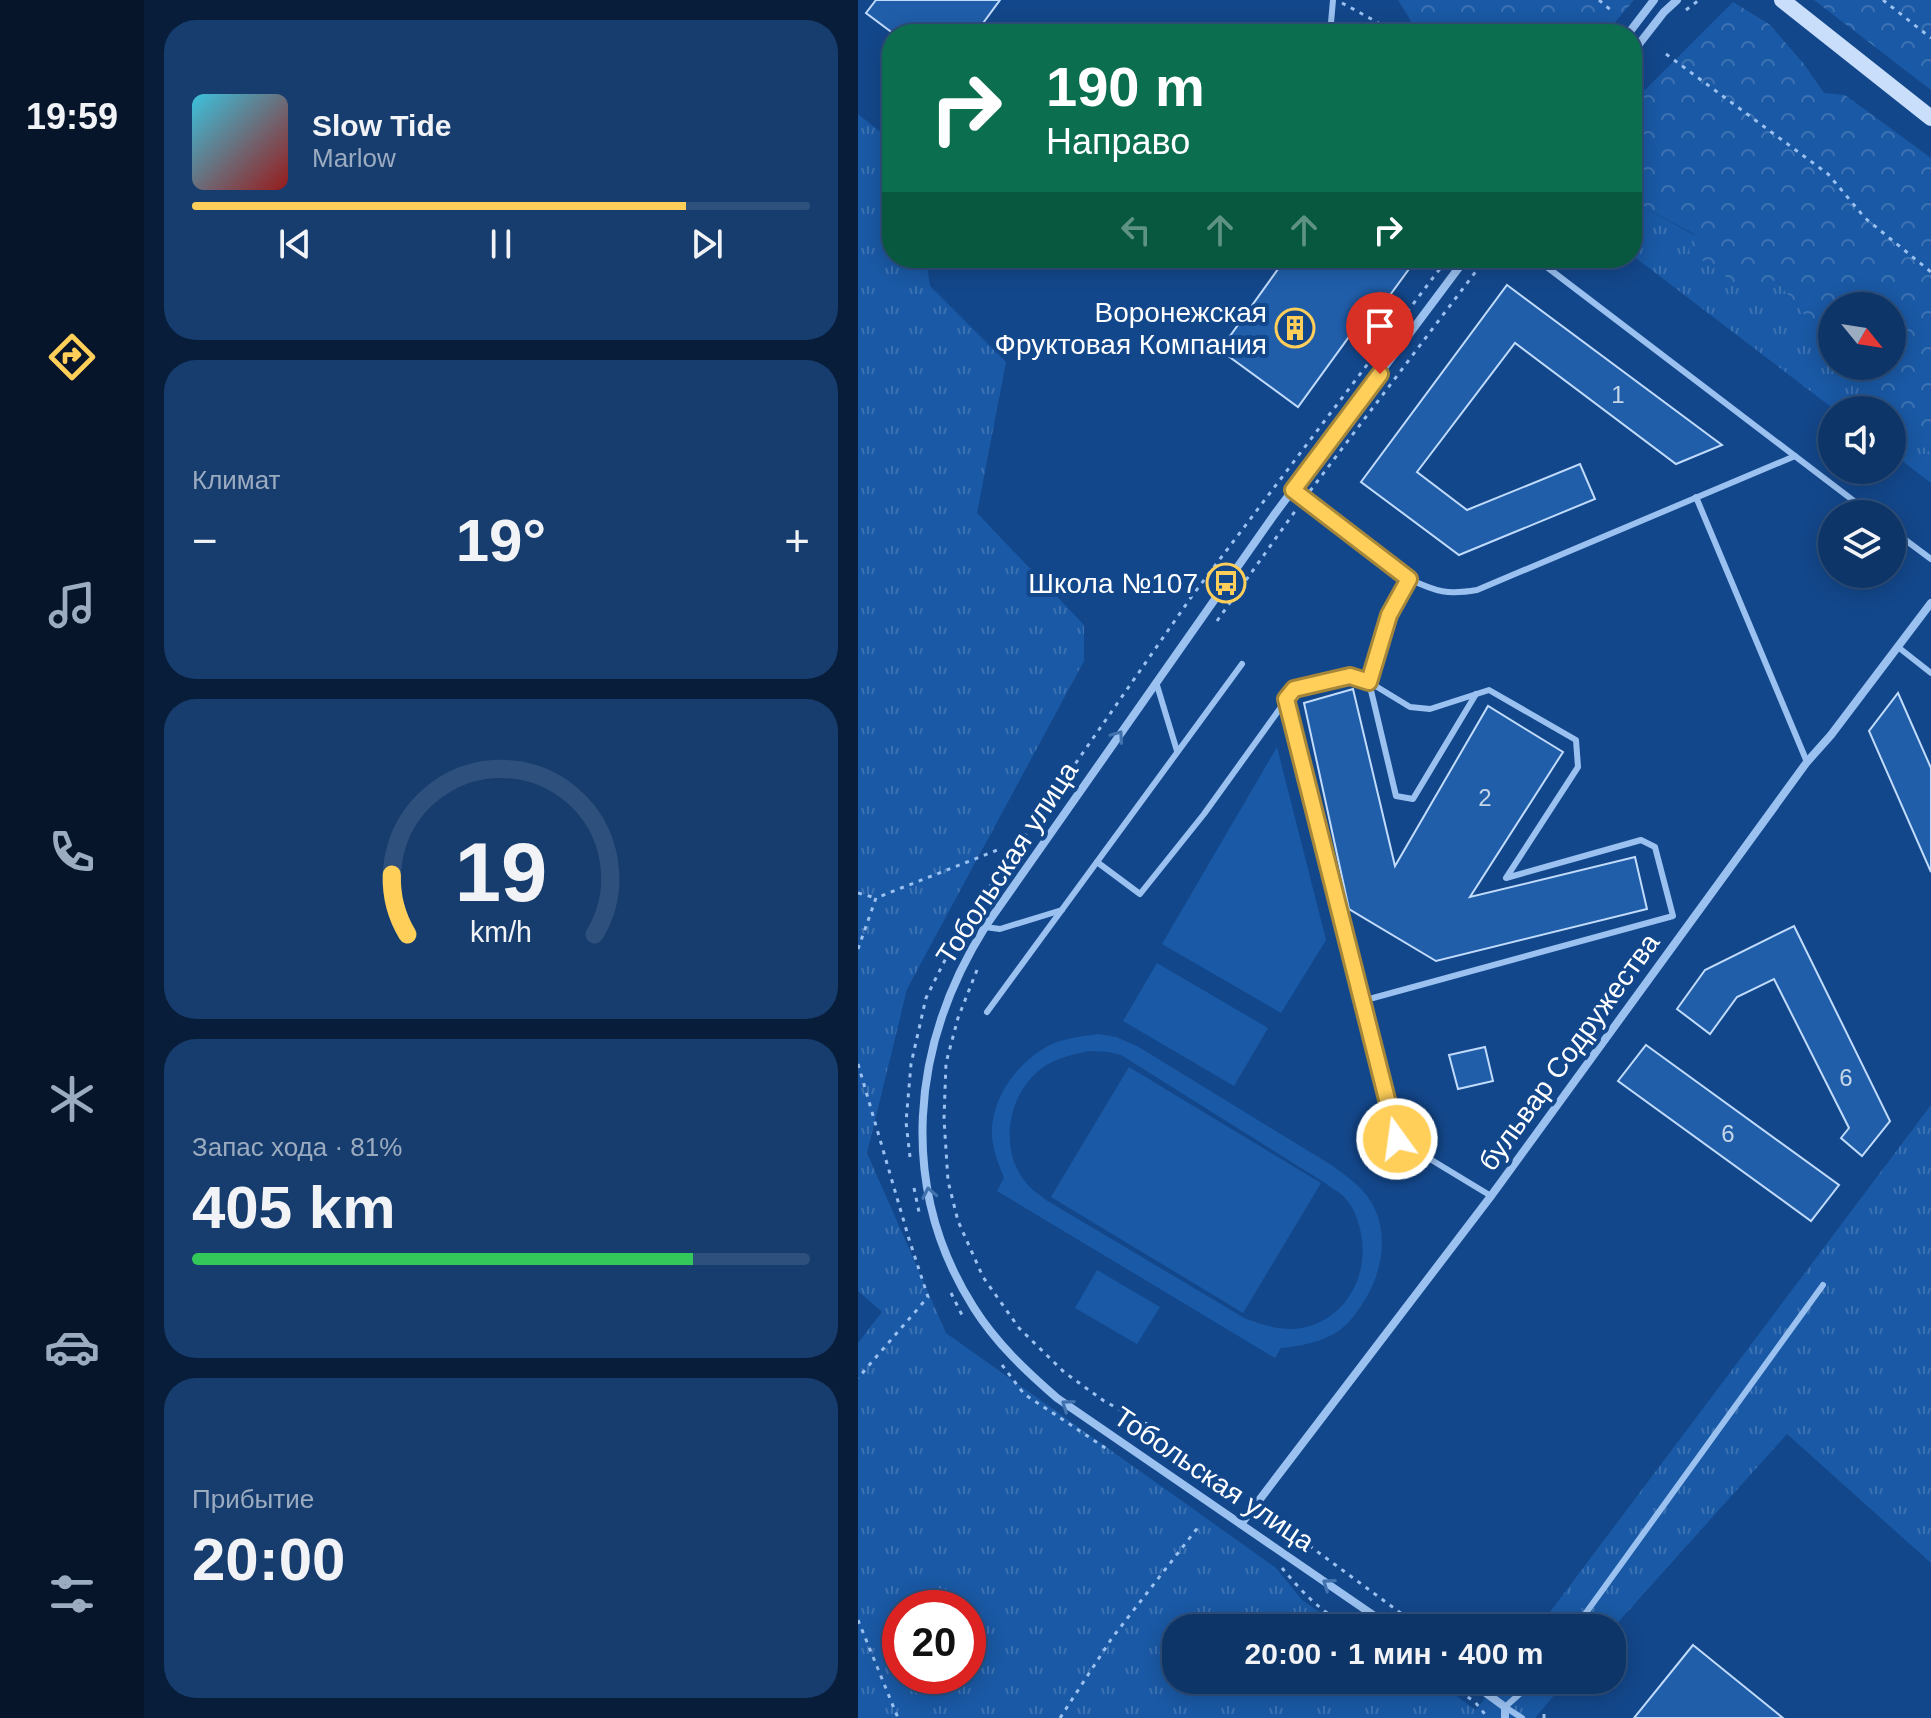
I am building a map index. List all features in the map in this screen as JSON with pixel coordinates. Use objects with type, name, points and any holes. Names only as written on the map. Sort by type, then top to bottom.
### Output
[{"type":"street","points":[[1636,24],[1654,0]]},
{"type":"street","points":[[1642,40],[1677,0]]},
{"type":"street","points":[[1782,0],[1931,118]]},
{"type":"street","name":"Тобольская улица","points":[[1372,1614],[1057,1398],[1012,1357],[975,1310],[943,1248],[924,1169],[922,1140],[927,1071],[933,1041],[958,974],[985,927],[1293,490],[1459,268]]},
{"type":"street","name":"бульвар Содружества","points":[[1241,1524],[1491,1196],[1807,762],[1931,603]]},
{"type":"street","points":[[1487,1694],[1505,1707],[1505,1718]]},
{"type":"lane","points":[[1331,24],[1335,0]]},
{"type":"lane","points":[[1548,268],[1853,500]]},
{"type":"lane","points":[[1293,490],[1409,579],[1428,588],[1454,594],[1477,590],[1795,456]]},
{"type":"lane","points":[[1696,497],[1807,762]]},
{"type":"lane","points":[[1906,540],[1931,559]]},
{"type":"lane","points":[[1409,579],[1389,615],[1369,682],[1396,796],[1413,799],[1476,694]]},
{"type":"lane","points":[[1898,647],[1931,673]]},
{"type":"lane","points":[[987,1012],[1242,664]]},
{"type":"lane","points":[[1097,862],[1140,894],[1204,814],[1294,689],[1350,676],[1369,682],[1410,707],[1430,709],[1489,690],[1576,740],[1578,767],[1506,878],[1641,840],[1655,847],[1673,916],[1362,1001]]},
{"type":"lane","points":[[1156,682],[1178,752]]},
{"type":"lane","points":[[1286,699],[1397,1139],[1491,1196]]},
{"type":"lane","points":[[985,927],[1000,929],[1062,910]]},
{"type":"lane","points":[[1585,1614],[1823,1285]]},
{"type":"lane","points":[[1519,1694],[1505,1707],[1522,1718]]},
{"type":"path","points":[[1335,0],[1379,24]]},
{"type":"path","points":[[1599,0],[1613,12]]},
{"type":"path","points":[[1685,11],[1699,0]]},
{"type":"path","points":[[1883,0],[1931,38]]},
{"type":"path","points":[[1642,62],[1650,52]]},
{"type":"path","points":[[1666,54],[1828,174],[1865,218],[1931,272]]},
{"type":"path","points":[[911,1163],[906,1122],[911,1064],[926,998],[961,928],[1192,596],[1440,268]]},
{"type":"path","points":[[858,893],[876,898],[1000,849]]},
{"type":"path","points":[[858,949],[876,898]]},
{"type":"path","points":[[858,1064],[928,1297],[858,1378]]},
{"type":"path","points":[[913,1176],[920,1217]]},
{"type":"path","points":[[946,1285],[969,1323]]},
{"type":"path","points":[[997,1358],[1024,1394],[1114,1454]]},
{"type":"path","points":[[1269,1516],[1402,1614]]},
{"type":"path","points":[[1060,1718],[1112,1638],[1199,1526]]},
{"type":"path","points":[[1279,1565],[1306,1596],[1331,1614]]},
{"type":"path","points":[[858,1620],[898,1718]]},
{"type":"path","points":[[1463,1694],[1488,1718]]},
{"type":"path","points":[[1544,1712],[1544,1718]]},
{"type":"green space","points":[[1398,0],[1634,0],[1614,24],[1413,24]]},
{"type":"green space","points":[[1814,0],[1931,0],[1931,90]]},
{"type":"green space","points":[[1733,2],[1769,24],[1804,64],[1824,93],[1845,95],[1931,158],[1931,453],[1906,430],[1906,396],[1875,396],[1861,380],[1906,380],[1906,292],[1818,292],[1818,330],[1776,280],[1748,292],[1689,251],[1694,234],[1642,206],[1642,93]]},
{"type":"green space","points":[[858,114],[882,133],[882,268],[927,268],[930,286],[1006,362],[977,513],[1084,625],[1084,661],[907,989],[867,1153],[946,1333],[1276,1568],[1302,1600],[1322,1614],[1162,1614],[1162,1694],[1454,1694],[1476,1710],[1488,1694],[1555,1694],[1535,1718],[858,1718],[858,1343],[882,1312],[858,1291]]},
{"type":"green space","points":[[1642,206],[1776,280],[1818,330],[1818,380],[1861,380],[1875,396],[1818,397],[1642,263]]},
{"type":"green space","points":[[1906,430],[1931,453],[1931,483],[1906,464]]},
{"type":"green space","points":[[1277,747],[1326,940],[1281,1013],[1162,944]]},
{"type":"green space","points":[[1157,963],[1268,1028],[1234,1086],[1123,1021]]},
{"type":"green space","points":[[1099,1034],[1137,1046],[1333,1166],[1366,1195],[1377,1213],[1380,1227],[1379,1268],[1368,1294],[1343,1328],[1304,1345],[1281,1348],[1275,1358],[997,1191],[1004,1178],[996,1158],[993,1122],[1008,1083],[1027,1061],[1050,1045]],"holes":[[[1088,1051],[1121,1055],[1325,1183],[1347,1200],[1362,1237],[1362,1256],[1353,1290],[1343,1305],[1313,1325],[1294,1329],[1276,1328],[1246,1319],[1046,1200],[1027,1184],[1012,1155],[1010,1139],[1010,1123],[1021,1092],[1030,1079],[1053,1062]]]},
{"type":"green space","points":[[1129,1067],[1321,1183],[1243,1313],[1051,1197]]},
{"type":"green space","points":[[1931,1105],[1931,1563],[1787,1434],[1625,1614],[1549,1614]]},
{"type":"green space","points":[[1097,1270],[1160,1307],[1137,1344],[1075,1308]]},
{"type":"building","points":[[876,0],[1000,0],[982,24],[882,25],[866,13]]},
{"type":"building","name":"Воронежская Фруктовая Компания","points":[[1279,268],[1410,268],[1382,306],[1375,301],[1298,407],[1220,350]]},
{"type":"building","points":[[1507,285],[1722,445],[1676,464],[1515,343],[1417,472],[1467,510],[1580,464],[1595,499],[1459,555],[1361,482]]},
{"type":"building","points":[[1353,689],[1395,866],[1488,706],[1563,752],[1470,897],[1635,857],[1647,909],[1436,961],[1349,909],[1304,703]]},
{"type":"building","points":[[1898,693],[1931,768],[1931,872],[1869,731]]},
{"type":"building","points":[[1794,926],[1890,1121],[1862,1156],[1841,1138],[1849,1128],[1774,979],[1737,997],[1710,1034],[1677,1009],[1705,970]]},
{"type":"building","points":[[1646,1045],[1839,1185],[1811,1221],[1618,1081]]},
{"type":"building","points":[[1485,1047],[1493,1081],[1458,1089],[1449,1055]]},
{"type":"building","points":[[1693,1645],[1783,1718],[1634,1718]]},
{"type":"place","name":"Воронежская Фруктовая Компания","points":[[1295,328]]},
{"type":"place","name":"Школа №107","points":[[1226,583]]},
{"type":"route","points":[[1380,374],[1293,490],[1409,579],[1389,615],[1369,682],[1350,676],[1294,689],[1286,699],[1397,1139]]}]
